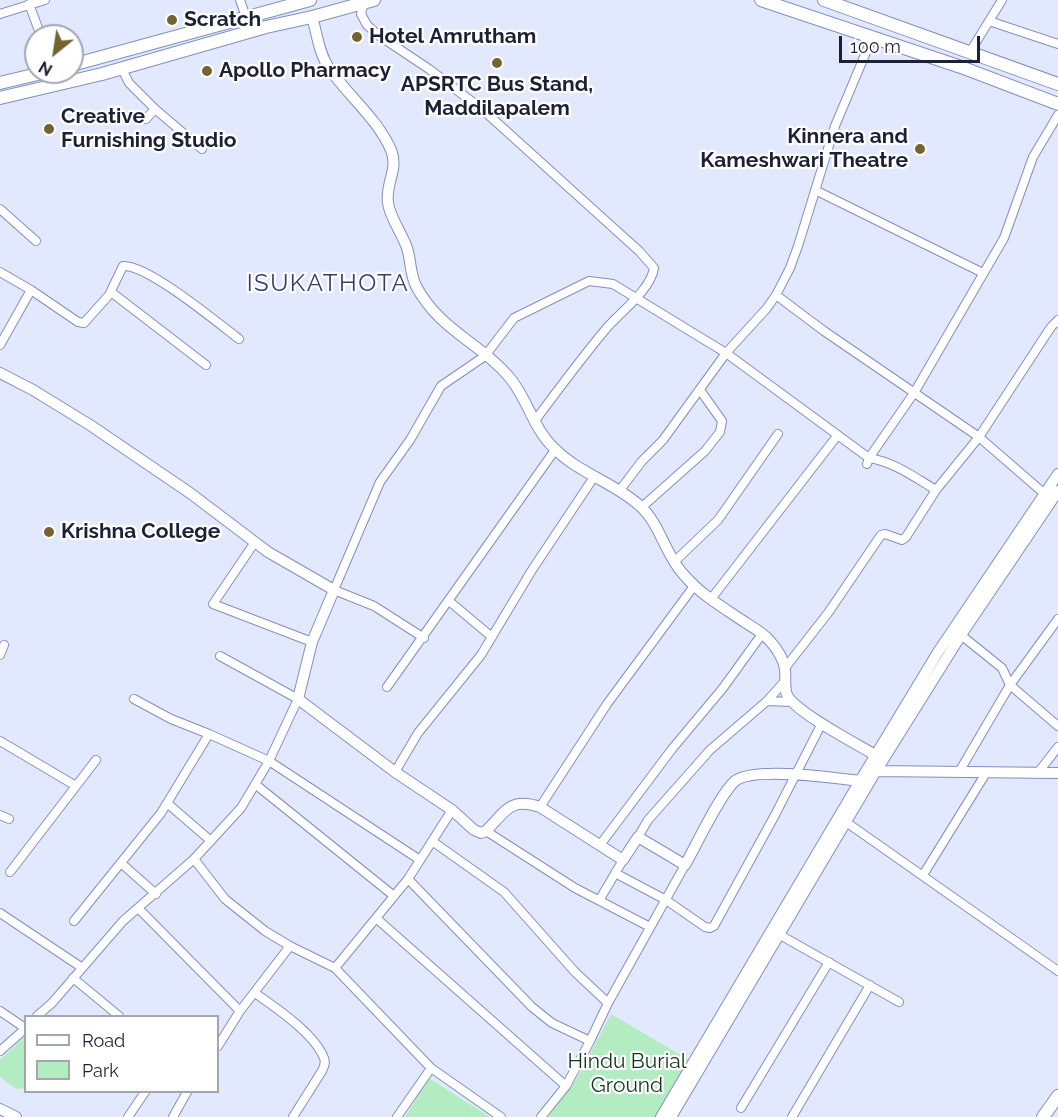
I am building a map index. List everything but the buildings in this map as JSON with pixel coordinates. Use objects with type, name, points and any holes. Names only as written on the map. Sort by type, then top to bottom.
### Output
[{"type":"main road","points":[[84,62],[310,0]]},
{"type":"main road","points":[[761,0],[988,77],[1058,104]]},
{"type":"main road","points":[[824,0],[1058,84]]},
{"type":"main road","points":[[0,98],[102,74],[266,27],[369,1]]},
{"type":"main road","points":[[0,84],[24,78]]},
{"type":"main road","points":[[1043,1117],[1058,1096]]},
{"type":"street","points":[[0,14],[45,0]]},
{"type":"street","points":[[240,0],[246,17]]},
{"type":"street","points":[[970,52],[1002,0]]},
{"type":"street","points":[[369,1],[361,14],[372,30],[483,110],[654,268],[654,273],[637,297],[606,328],[534,422]]},
{"type":"street","points":[[28,4],[36,24]]},
{"type":"street","points":[[312,17],[328,66],[369,116],[390,148],[394,161],[388,190],[388,204],[408,250],[415,284],[428,305],[448,327],[509,377],[523,398],[542,436],[555,450],[594,477],[620,490],[642,507],[682,574],[711,600],[770,641],[785,668],[786,693],[791,702],[876,755]]},
{"type":"street","points":[[988,21],[1058,44]]},
{"type":"street","points":[[620,490],[642,461],[663,440],[726,353],[776,295],[790,268],[835,126],[872,38]]},
{"type":"street","points":[[121,67],[129,83],[202,150]]},
{"type":"street","points":[[146,119],[155,109]]},
{"type":"street","points":[[868,461],[914,393],[1004,238],[1033,157],[1058,115]]},
{"type":"street","points":[[815,190],[983,273]]},
{"type":"street","points":[[0,209],[36,241]]},
{"type":"street","points":[[0,272],[78,322],[84,323],[111,292],[123,266],[131,266],[168,287],[239,339]]},
{"type":"street","points":[[39,1015],[123,921],[194,859],[241,808],[269,762],[298,699],[312,642],[380,482],[410,440],[436,392],[446,382],[485,356],[514,318],[589,281],[613,284],[726,353],[868,461],[882,460],[902,469],[936,490]]},
{"type":"street","points":[[0,345],[31,290]]},
{"type":"street","points":[[111,292],[206,364]]},
{"type":"street","points":[[776,295],[979,436],[1052,495]]},
{"type":"street","points":[[785,668],[828,613],[881,535],[885,534],[902,540],[906,537],[936,490],[979,436],[1051,327],[1058,320]]},
{"type":"street","points":[[0,372],[90,425],[190,493],[268,552],[334,590],[374,606],[424,638]]},
{"type":"street","points":[[642,507],[705,451],[720,432],[722,421],[700,390]]},
{"type":"street","points":[[675,562],[718,520],[778,434]]},
{"type":"street","points":[[711,600],[837,436]]},
{"type":"street","points":[[387,687],[424,638],[555,450]]},
{"type":"street","points":[[672,1117],[876,771],[1052,495],[1058,474]]},
{"type":"street","points":[[395,772],[418,732],[481,655],[532,570],[594,477]]},
{"type":"street","points":[[661,1117],[860,781],[957,623],[1052,495]]},
{"type":"street","points":[[255,542],[213,604],[312,642]]},
{"type":"street","points":[[540,807],[608,704],[694,586]]},
{"type":"street","points":[[449,601],[492,638]]},
{"type":"street","points":[[958,772],[1010,685],[1058,619]]},
{"type":"street","points":[[600,845],[672,749],[723,688],[762,634]]},
{"type":"street","points":[[961,635],[1002,668],[1010,685],[1058,726]]},
{"type":"street","points":[[0,655],[4,645]]},
{"type":"street","points":[[220,656],[298,699],[395,772],[452,810],[474,830],[481,833],[486,831],[515,804],[525,802],[540,807],[623,860]]},
{"type":"street","points":[[600,899],[648,820],[710,750],[767,701],[785,681]]},
{"type":"street","points":[[134,699],[171,719],[269,762],[420,860]]},
{"type":"street","points":[[767,701],[791,702]]},
{"type":"street","points":[[615,873],[666,900],[705,927],[714,926],[822,723]]},
{"type":"street","points":[[74,921],[167,803],[209,734]]},
{"type":"street","points":[[0,741],[76,786]]},
{"type":"street","points":[[1037,774],[1058,747]]},
{"type":"street","points":[[10,872],[96,760]]},
{"type":"street","points":[[541,1117],[566,1086],[650,927],[724,795],[734,782],[745,776],[797,773],[860,781],[876,771],[1058,773]]},
{"type":"street","points":[[923,875],[986,773]]},
{"type":"street","points":[[255,784],[394,896]]},
{"type":"street","points":[[167,803],[211,841]]},
{"type":"street","points":[[336,968],[408,879],[452,810]]},
{"type":"street","points":[[0,815],[9,819]]},
{"type":"street","points":[[846,822],[1058,971]]},
{"type":"street","points":[[486,831],[575,888],[650,927]]},
{"type":"street","points":[[638,837],[685,865]]},
{"type":"street","points":[[432,841],[504,892],[575,972],[608,1003]]},
{"type":"street","points":[[194,859],[225,899],[265,931],[336,968],[431,1068],[501,1117]]},
{"type":"street","points":[[121,863],[156,894]]},
{"type":"street","points":[[408,879],[532,1007],[552,1023],[590,1041]]},
{"type":"street","points":[[139,909],[240,1011]]},
{"type":"street","points":[[0,913],[81,968]]},
{"type":"street","points":[[376,918],[566,1086]]},
{"type":"street","points":[[780,935],[899,1002]]},
{"type":"street","points":[[219,1044],[240,1011],[290,946]]},
{"type":"street","points":[[741,1108],[829,962]]},
{"type":"street","points":[[73,978],[117,1015]]},
{"type":"street","points":[[792,1117],[870,985]]},
{"type":"street","points":[[255,993],[302,1029],[324,1057],[325,1064],[322,1071],[293,1117]]},
{"type":"street","points":[[0,1011],[24,1027]]},
{"type":"street","points":[[0,1051],[24,1029]]},
{"type":"street","points":[[397,1117],[431,1068]]},
{"type":"street","points":[[128,1117],[144,1093]]},
{"type":"street","points":[[172,1117],[186,1093]]},
{"type":"street","points":[[0,1108],[16,1117]]},
{"type":"green space","name":"Hindu Burial Ground","points":[[611,1014],[689,1060],[655,1117],[548,1117],[577,1078]]},
{"type":"green space","points":[[24,1037],[24,1088],[16,1089],[0,1077],[0,1060]]},
{"type":"green space","points":[[429,1078],[490,1117],[405,1117]]},
{"type":"place","name":"Scratch","points":[[172,20]]},
{"type":"place","name":"Hotel Amrutham","points":[[357,37]]},
{"type":"place","name":"APSRTC Bus Stand, Maddilapalem","points":[[497,63]]},
{"type":"place","name":"Apollo Pharmacy","points":[[207,71]]},
{"type":"place","name":"Creative Furnishing Studio","points":[[49,129]]},
{"type":"place","name":"Kinnera and Kameshwari Theatre","points":[[920,149]]},
{"type":"place","name":"Krishna College","points":[[49,532]]},
{"type":"district","name":"ISUKATHOTA","points":[[328,284]]}]
